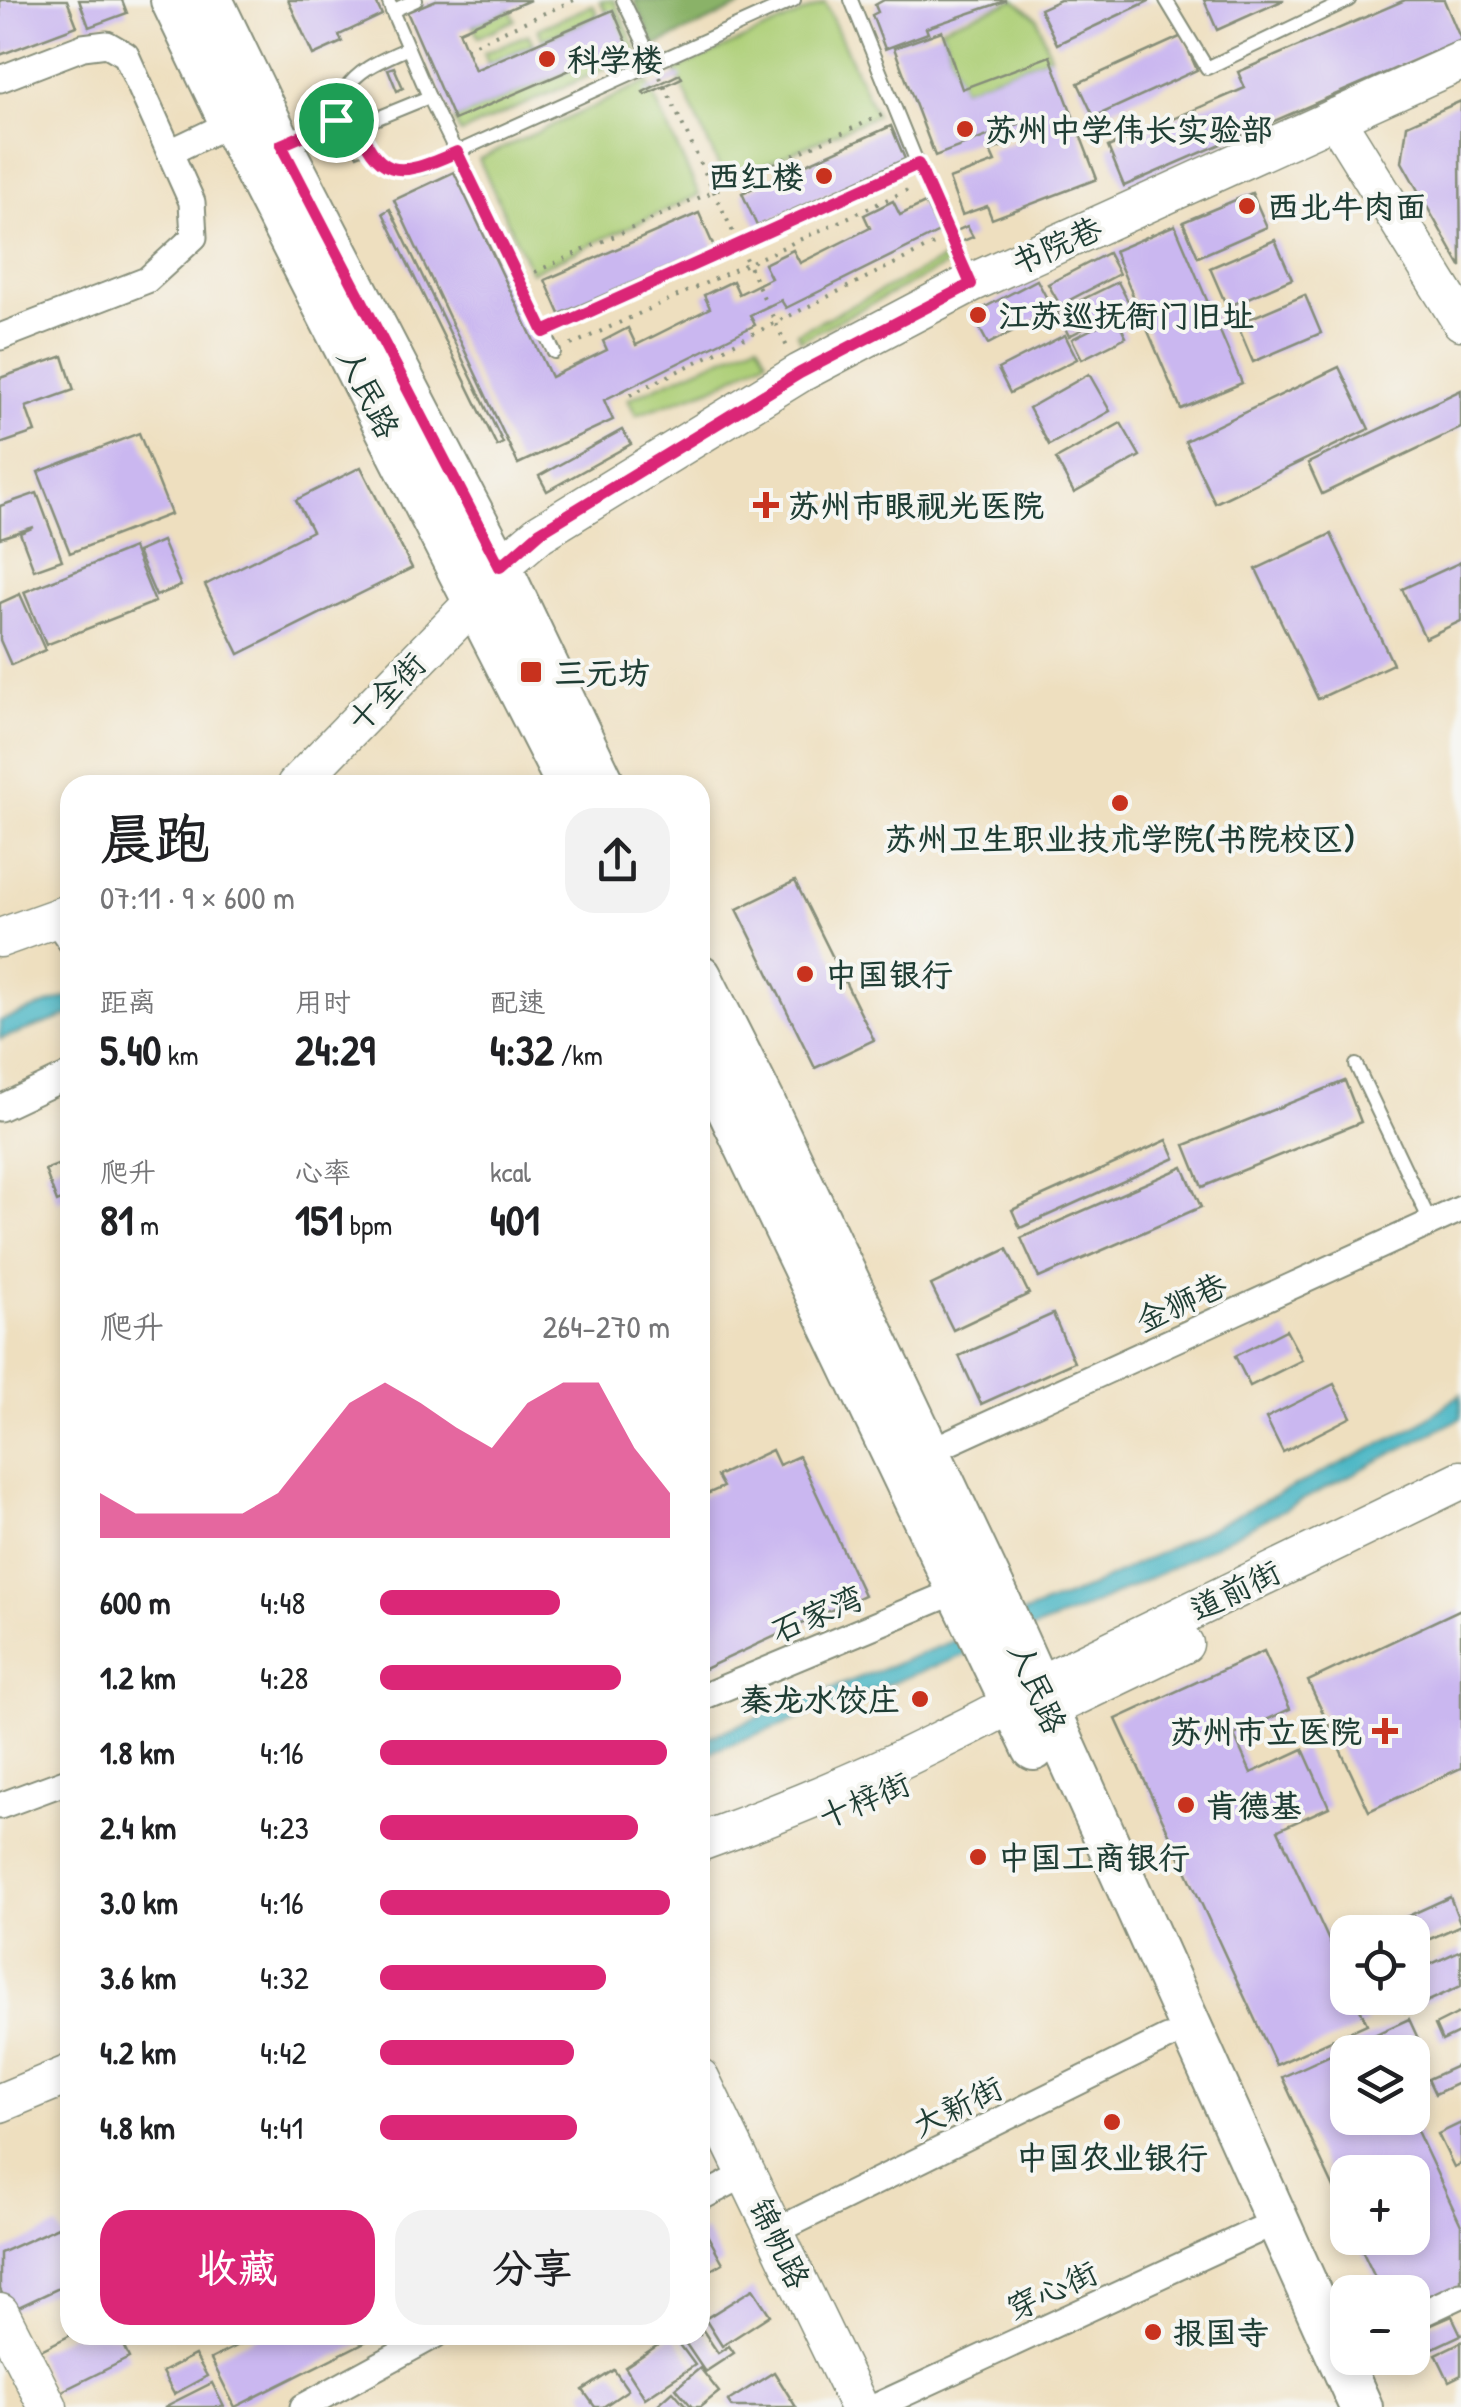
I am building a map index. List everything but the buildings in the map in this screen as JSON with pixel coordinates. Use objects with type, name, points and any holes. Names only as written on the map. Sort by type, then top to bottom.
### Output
[{"type":"main road","name":"人民路","points":[[172,0],[231,122],[598,775]]},
{"type":"main road","name":"人民路","points":[[211,0],[488,584],[564,775]]},
{"type":"main road","name":"书院巷","points":[[488,584],[540,532],[800,373],[971,284],[1461,61]]},
{"type":"main road","points":[[1335,118],[1461,322]]},
{"type":"main road","name":"十全街","points":[[306,775],[488,584]]},
{"type":"main road","points":[[0,938],[59,917]]},
{"type":"main road","name":"人民路","points":[[710,996],[928,1452],[973,1595]]},
{"type":"main road","name":"人民路","points":[[710,1070],[1023,1691],[1330,2324]]},
{"type":"main road","name":"道前街","points":[[1023,1691],[1461,1480]]},
{"type":"main road","name":"道前街","points":[[1023,1691],[1461,1509]]},
{"type":"main road","name":"人民路","points":[[1023,1691],[1167,2038],[1335,2407]]},
{"type":"main road","name":"十梓街","points":[[710,1838],[854,1782],[1023,1691]]},
{"type":"main road","name":"十梓街","points":[[710,1860],[861,1802],[1023,1691]]},
{"type":"main road","points":[[0,2079],[60,2056]]},
{"type":"main road","points":[[0,2103],[60,2078]]},
{"type":"main road","name":"锦帆路","points":[[710,2099],[860,2407]]},
{"type":"main road","points":[[0,2313],[48,2407]]},
{"type":"main road","name":"人民路","points":[[1351,2375],[1362,2407]]},
{"type":"street","points":[[0,80],[83,48],[107,44],[126,55],[192,202],[194,236],[146,280],[0,338]]},
{"type":"street","points":[[170,152],[231,122]]},
{"type":"street","points":[[0,1108],[60,1080]]},
{"type":"street","name":"金狮巷","points":[[928,1452],[1461,1209]]},
{"type":"street","name":"石家湾","points":[[710,1694],[973,1595]]},
{"type":"street","points":[[0,1806],[60,1784]]},
{"type":"street","name":"大新街","points":[[774,2232],[1167,2038]]},
{"type":"street","points":[[710,2193],[746,2174]]},
{"type":"street","name":"穿心街","points":[[875,2407],[1256,2231]]},
{"type":"street","points":[[1430,2310],[1461,2295]]},
{"type":"street","points":[[303,2407],[417,2345]]},
{"type":"lane","points":[[416,0],[390,5],[430,97],[554,352]]},
{"type":"lane","points":[[624,0],[654,64]]},
{"type":"lane","points":[[408,48],[361,71],[345,90],[356,120],[380,162],[401,172],[422,168],[794,0]]},
{"type":"lane","points":[[851,0],[971,284]]},
{"type":"lane","points":[[1166,0],[1207,68],[1343,1]]},
{"type":"lane","points":[[281,145],[430,97]]},
{"type":"lane","points":[[1356,1064],[1431,1223]]},
{"type":"path","points":[[466,48],[574,0]]},
{"type":"path","points":[[654,64],[800,373]]},
{"type":"path","points":[[519,280],[895,109]]},
{"type":"path","points":[[544,332],[918,164]]},
{"type":"path","points":[[554,352],[925,182]]},
{"type":"path","points":[[630,394],[949,236]]},
{"type":"green space","points":[[614,0],[638,54],[460,133],[454,120],[627,45],[600,1]]},
{"type":"green space","points":[[634,0],[754,0],[655,46]]},
{"type":"green space","points":[[1015,0],[1037,18],[1050,56],[962,89],[941,27]]},
{"type":"green space","points":[[825,3],[876,115],[726,182],[675,70]]},
{"type":"green space","points":[[593,5],[598,16],[543,40],[538,29]]},
{"type":"green space","points":[[510,9],[515,20],[478,37],[473,25]]},
{"type":"green space","points":[[528,34],[533,44],[488,64],[484,53]]},
{"type":"green space","points":[[647,82],[699,195],[531,272],[479,159]]},
{"type":"green space","points":[[950,256],[953,262],[800,340],[797,333]]},
{"type":"green space","points":[[758,342],[767,359],[712,388],[636,415],[628,399]]},
{"type":"water","points":[[60,1000],[60,1018],[0,1039],[0,1021]]},
{"type":"water","points":[[1461,1394],[1461,1418],[1159,1574],[1077,1612],[710,1752],[710,1736],[1086,1589],[1415,1427]]},
{"type":"place","name":"科学楼","points":[[547,59]]},
{"type":"place","name":"苏州中学伟长实验部","points":[[965,129]]},
{"type":"place","name":"西红楼","points":[[824,176]]},
{"type":"place","name":"西北牛肉面","points":[[1247,206]]},
{"type":"place","name":"江苏巡抚衙门旧址","points":[[978,315]]},
{"type":"place","name":"苏州市眼视光医院","points":[[766,505]]},
{"type":"place","name":"三元坊","points":[[531,672]]},
{"type":"place","name":"苏州卫生职业技术学院(书院校区)","points":[[1120,803]]},
{"type":"place","name":"中国银行","points":[[805,974]]},
{"type":"place","name":"秦龙水饺庄","points":[[920,1699]]},
{"type":"place","name":"苏州市立医院","points":[[1385,1731]]},
{"type":"place","name":"肯德基","points":[[1186,1805]]},
{"type":"place","name":"中国工商银行","points":[[978,1857]]},
{"type":"place","name":"中国农业银行","points":[[1112,2122]]},
{"type":"place","name":"报国寺","points":[[1153,2332]]},
{"type":"route","points":[[353,114],[364,141],[380,162],[401,172],[422,168],[457,152],[544,332],[918,164],[971,284],[800,373],[540,532],[500,567],[281,145],[336,120],[353,114]]}]
